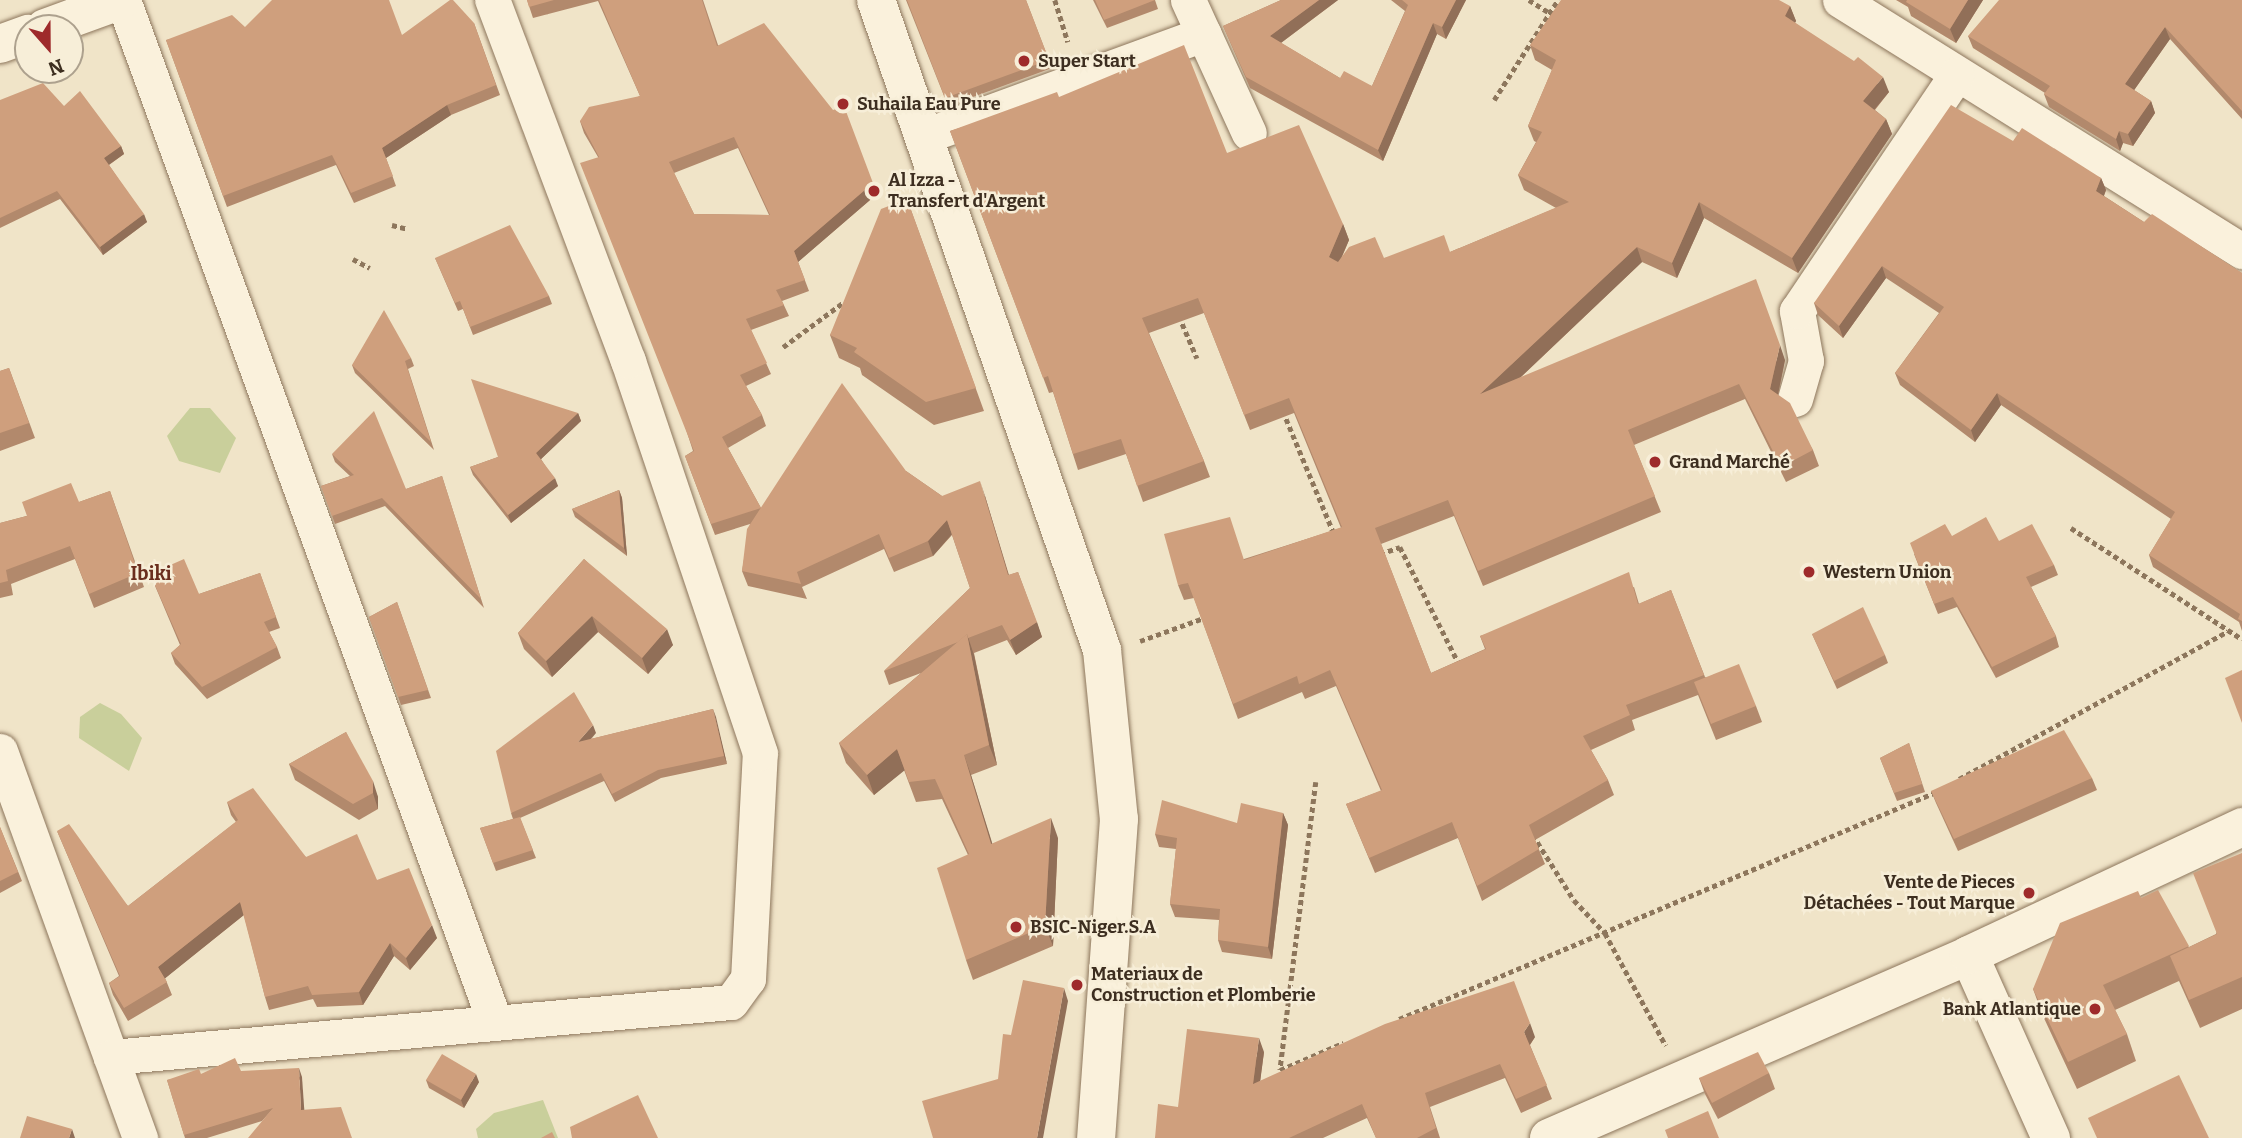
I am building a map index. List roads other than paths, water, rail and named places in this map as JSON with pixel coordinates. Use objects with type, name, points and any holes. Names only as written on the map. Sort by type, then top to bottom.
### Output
[{"type":"street","points":[[84,14],[123,0],[494,1020]]},
{"type":"street","points":[[111,1057],[494,1020],[731,1002],[748,979],[760,752],[628,361],[492,0]]},
{"type":"street","points":[[876,0],[1102,650],[1119,819],[1096,1138]]},
{"type":"street","points":[[1188,0],[1249,133]]},
{"type":"street","points":[[1840,0],[1956,75],[2242,251]]},
{"type":"street","points":[[922,137],[1076,78],[1203,34]]},
{"type":"street","points":[[1795,399],[1806,361],[1797,311],[1956,75]]},
{"type":"street","points":[[0,751],[140,1138]]},
{"type":"street","points":[[1549,1138],[1969,955],[2242,827]]},
{"type":"street","points":[[1969,955],[2051,1138]]},
{"type":"place","name":"Super Start","points":[[1024,61]]},
{"type":"place","name":"Suhaila Eau Pure","points":[[843,104]]},
{"type":"place","name":"Al Izza - Transfert d'Argent","points":[[874,191]]},
{"type":"place","name":"Grand Marché","points":[[1655,462]]},
{"type":"place","name":"Western Union","points":[[1809,572]]},
{"type":"place","name":"Vente de Pieces Détachées - Tout Marque","points":[[2029,893]]},
{"type":"place","name":"BSIC-Niger.S.A","points":[[1016,927]]},
{"type":"place","name":"Materiaux de Construction et Plomberie","points":[[1077,985]]},
{"type":"place","name":"Bank Atlantique","points":[[2095,1009]]},
{"type":"district","name":"Ibiki","points":[[151,574]]}]
